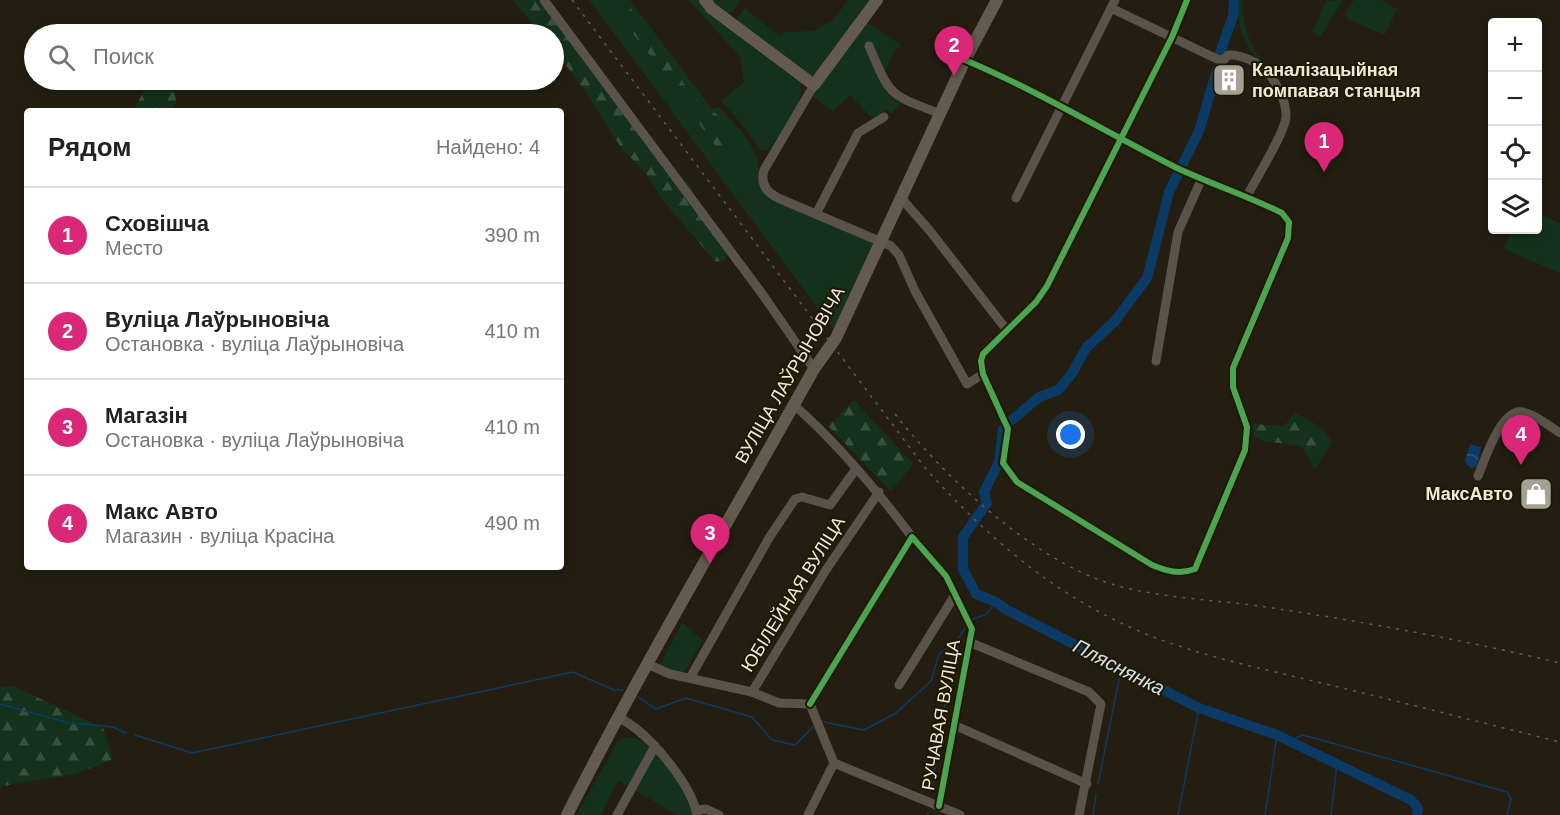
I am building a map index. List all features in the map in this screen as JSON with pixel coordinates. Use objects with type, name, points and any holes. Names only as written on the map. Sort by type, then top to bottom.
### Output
[{"type":"main road","points":[[705,0],[711,8],[814,85],[877,0]]},
{"type":"main road","name":"ВУЛІЦА ЛАЎРЫНОВІЧА","points":[[567,815],[617,717],[814,369],[836,338],[883,241],[965,60],[997,0]]},
{"type":"street","points":[[544,0],[562,24]]},
{"type":"street","points":[[965,60],[1062,105],[1121,136],[1179,169],[1247,196],[1282,213],[1287,218],[1290,230],[1233,371],[1235,392],[1247,427],[1245,450],[1195,569],[1185,572],[1172,572],[1152,565],[1022,486],[1006,471],[1003,453],[1008,429],[983,374],[981,361],[983,354],[1042,294],[1121,136],[1172,37],[1187,0]]},
{"type":"street","points":[[1016,198],[1113,4],[1217,59],[1224,60],[1228,55],[1234,54],[1256,62],[1273,81],[1284,105],[1286,116],[1283,127],[1247,196]]},
{"type":"street","points":[[564,27],[764,295],[814,369]]},
{"type":"street","points":[[869,46],[889,90],[902,99],[940,114]]},
{"type":"street","points":[[814,85],[766,166],[762,178],[772,195],[883,241],[899,255],[915,291],[967,384],[983,374]]},
{"type":"street","points":[[816,214],[858,133],[884,117]]},
{"type":"street","points":[[1156,362],[1178,232],[1203,178]]},
{"type":"street","points":[[902,199],[930,231],[1006,329]]},
{"type":"street","points":[[794,405],[825,433],[879,492],[912,537],[946,576],[955,595],[898,685]]},
{"type":"street","points":[[1478,476],[1497,432],[1505,418],[1512,413],[1526,413],[1560,433]]},
{"type":"street","points":[[690,678],[769,538],[795,499],[802,497],[830,505],[856,469]]},
{"type":"street","name":"ЮБІЛЕЙНАЯ ВУЛІЦА","points":[[647,664],[670,674],[752,692],[826,570],[879,492]]},
{"type":"street","points":[[810,704],[912,537]]},
{"type":"street","name":"РУЧАВАЯ ВУЛІЦА","points":[[939,806],[972,629],[969,618],[955,595]]},
{"type":"street","points":[[969,642],[1089,692],[1101,704],[1087,784],[1079,815]]},
{"type":"street","points":[[752,692],[779,703],[810,704]]},
{"type":"street","points":[[810,704],[834,763],[812,814]]},
{"type":"street","points":[[617,717],[641,731],[655,746],[689,795],[696,812],[706,809],[719,815]]},
{"type":"street","points":[[954,725],[1087,784]]},
{"type":"street","points":[[617,815],[655,746]]},
{"type":"street","points":[[834,763],[960,815]]},
{"type":"green space","points":[[513,0],[540,0],[558,24],[533,24]]},
{"type":"green space","points":[[589,0],[630,0],[712,109],[719,107],[745,136],[758,162],[761,188],[770,199],[873,242],[875,245],[834,330]]},
{"type":"green space","points":[[606,0],[623,0],[635,13],[694,98],[723,119],[728,131],[728,146],[716,147],[655,61]]},
{"type":"green space","points":[[689,0],[701,0],[799,80],[801,89],[796,108],[767,151],[760,150],[745,128],[721,101],[744,82],[740,57]]},
{"type":"green space","points":[[710,0],[738,0],[739,3],[730,14],[724,14]]},
{"type":"green space","points":[[848,0],[871,0],[816,74],[810,76],[736,20],[745,8],[780,37],[784,32],[813,31],[833,20]]},
{"type":"green space","points":[[1239,0],[1243,0],[1244,20],[1249,38],[1269,70],[1267,71],[1244,38],[1239,21]]},
{"type":"green space","points":[[1343,0],[1321,35],[1317,37],[1312,32],[1326,1]]},
{"type":"green space","points":[[1354,0],[1381,0],[1397,9],[1386,33],[1383,34],[1347,19],[1345,13]]},
{"type":"green space","points":[[866,22],[901,45],[899,49],[896,48],[881,80],[887,92],[901,104],[891,113],[886,109],[874,120],[850,95],[833,111],[811,95]]},
{"type":"green space","points":[[564,32],[666,170],[681,176],[692,188],[695,202],[728,252],[725,260],[716,262],[664,202],[645,172],[622,149],[564,63]]},
{"type":"green space","points":[[145,90],[175,90],[176,103],[173,108],[135,108]]},
{"type":"green space","points":[[1542,216],[1560,223],[1560,273],[1504,249],[1510,234],[1542,234]]},
{"type":"green space","points":[[854,400],[913,464],[891,491],[828,426]]},
{"type":"green space","points":[[1295,413],[1321,429],[1332,443],[1315,469],[1301,446],[1264,441],[1254,437],[1253,424],[1284,426]]},
{"type":"green space","points":[[682,623],[703,640],[683,674],[660,665]]},
{"type":"green space","points":[[13,686],[103,728],[113,759],[76,774],[3,786],[0,790],[0,687]]},
{"type":"green space","points":[[626,737],[637,739],[658,755],[677,780],[696,815],[677,815],[618,780],[601,815],[577,815],[617,742]]},
{"type":"water","points":[[1470,444],[1481,447],[1477,465],[1472,469],[1465,462]]},
{"type":"waterway","name":"Пляснянка","points":[[1220,53],[1233,16],[1234,0]]},
{"type":"waterway","name":"Пляснянка","points":[[1012,420],[1039,397],[1058,390],[1071,375],[1086,348],[1115,321],[1147,278],[1169,192],[1199,131],[1217,70]]},
{"type":"waterway","name":"Пляснянка","points":[[1003,429],[999,462],[984,492],[987,503],[963,537],[963,569],[976,594],[996,602],[1007,610],[1199,708],[1277,735],[1411,800],[1418,808],[1417,815]]},
{"type":"waterway","points":[[973,619],[987,614],[996,602]]},
{"type":"waterway","points":[[824,722],[864,730],[896,713],[931,681],[939,654],[955,643],[966,627]]},
{"type":"waterway","points":[[932,789],[954,645]]},
{"type":"waterway","points":[[1098,784],[1121,670]]},
{"type":"waterway","points":[[135,735],[192,753],[573,672],[614,690],[623,690]]},
{"type":"waterway","points":[[638,697],[656,709],[686,698],[752,717],[772,740],[795,745],[814,726]]},
{"type":"waterway","points":[[0,704],[69,723],[113,727],[126,733]]},
{"type":"waterway","points":[[1178,815],[1199,708]]},
{"type":"waterway","points":[[1265,815],[1277,735]]},
{"type":"waterway","points":[[1289,741],[1303,735],[1507,792],[1511,799],[1507,815]]},
{"type":"waterway","points":[[1331,815],[1337,764]]},
{"type":"waterway","points":[[1093,815],[1096,795]]},
{"type":"railway","points":[[572,0],[926,469],[990,534],[1036,572],[1086,605],[1113,619],[1188,649],[1560,742]]},
{"type":"railway","points":[[895,414],[936,461],[984,507],[1038,547],[1092,577],[1111,584],[1155,594],[1266,607],[1340,619],[1450,639],[1560,663]]},
{"type":"cycle path","points":[[965,60],[1045,98],[1072,112],[1098,126],[1124,140],[1150,154],[1177,168],[1282,213],[1289,222],[1288,238],[1233,368],[1233,387],[1247,427],[1245,450],[1195,569],[1189,571],[1173,571],[1152,565],[1017,482],[1003,463],[1008,429],[983,374],[981,361],[983,354],[1036,302],[1047,286],[1172,37],[1187,0]]},
{"type":"cycle path","points":[[810,704],[912,537],[946,576],[972,629],[939,806]]},
{"type":"place","name":"Вуліца Лаўрыновіча","points":[[954,76]]},
{"type":"place","name":"Каналізацыйная помпавая станцыя","points":[[1229,80]]},
{"type":"place","name":"Сховішча","points":[[1324,172]]},
{"type":"place","name":"Макс Авто","points":[[1521,465]]},
{"type":"place","name":"МаксАвто","points":[[1536,494]]},
{"type":"place","name":"Магазін","points":[[710,564]]}]
